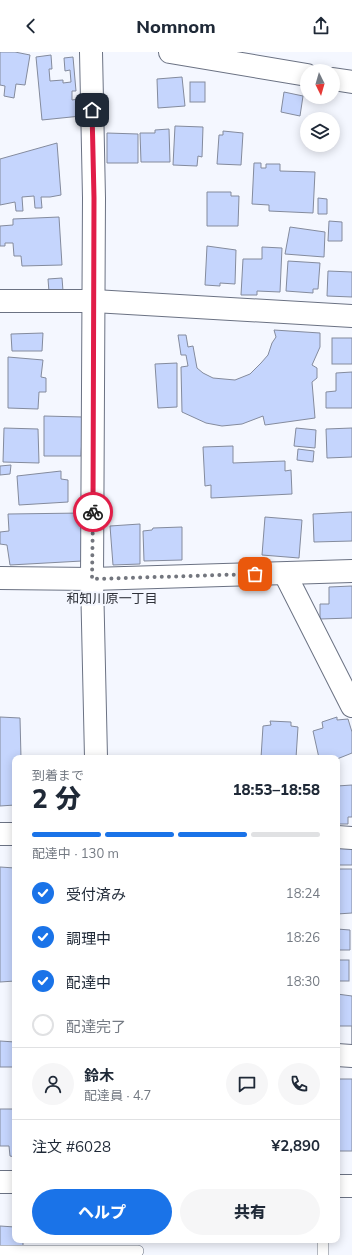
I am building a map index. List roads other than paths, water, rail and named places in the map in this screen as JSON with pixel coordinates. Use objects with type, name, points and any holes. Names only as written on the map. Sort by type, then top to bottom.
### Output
[{"type":"street","points":[[91,52],[94,198],[92,579],[96,755]]},
{"type":"street","points":[[170,52],[300,74]]},
{"type":"street","points":[[340,80],[352,82]]},
{"type":"street","points":[[0,301],[94,301],[352,316]]},
{"type":"street","points":[[0,578],[92,579],[352,571]]},
{"type":"street","points":[[285,574],[352,706]]},
{"type":"street","points":[[0,834],[12,834]]},
{"type":"street","points":[[340,837],[352,838]]},
{"type":"street","points":[[340,1055],[352,1056]]},
{"type":"street","points":[[0,1182],[12,1182]]},
{"type":"street","points":[[340,1186],[352,1186]]},
{"type":"lane","points":[[0,1250],[140,1253],[138,1243]]},
{"type":"lane","points":[[323,1243],[323,1255]]},
{"type":"district","name":"和知川原一丁目","points":[[112,598]]}]
